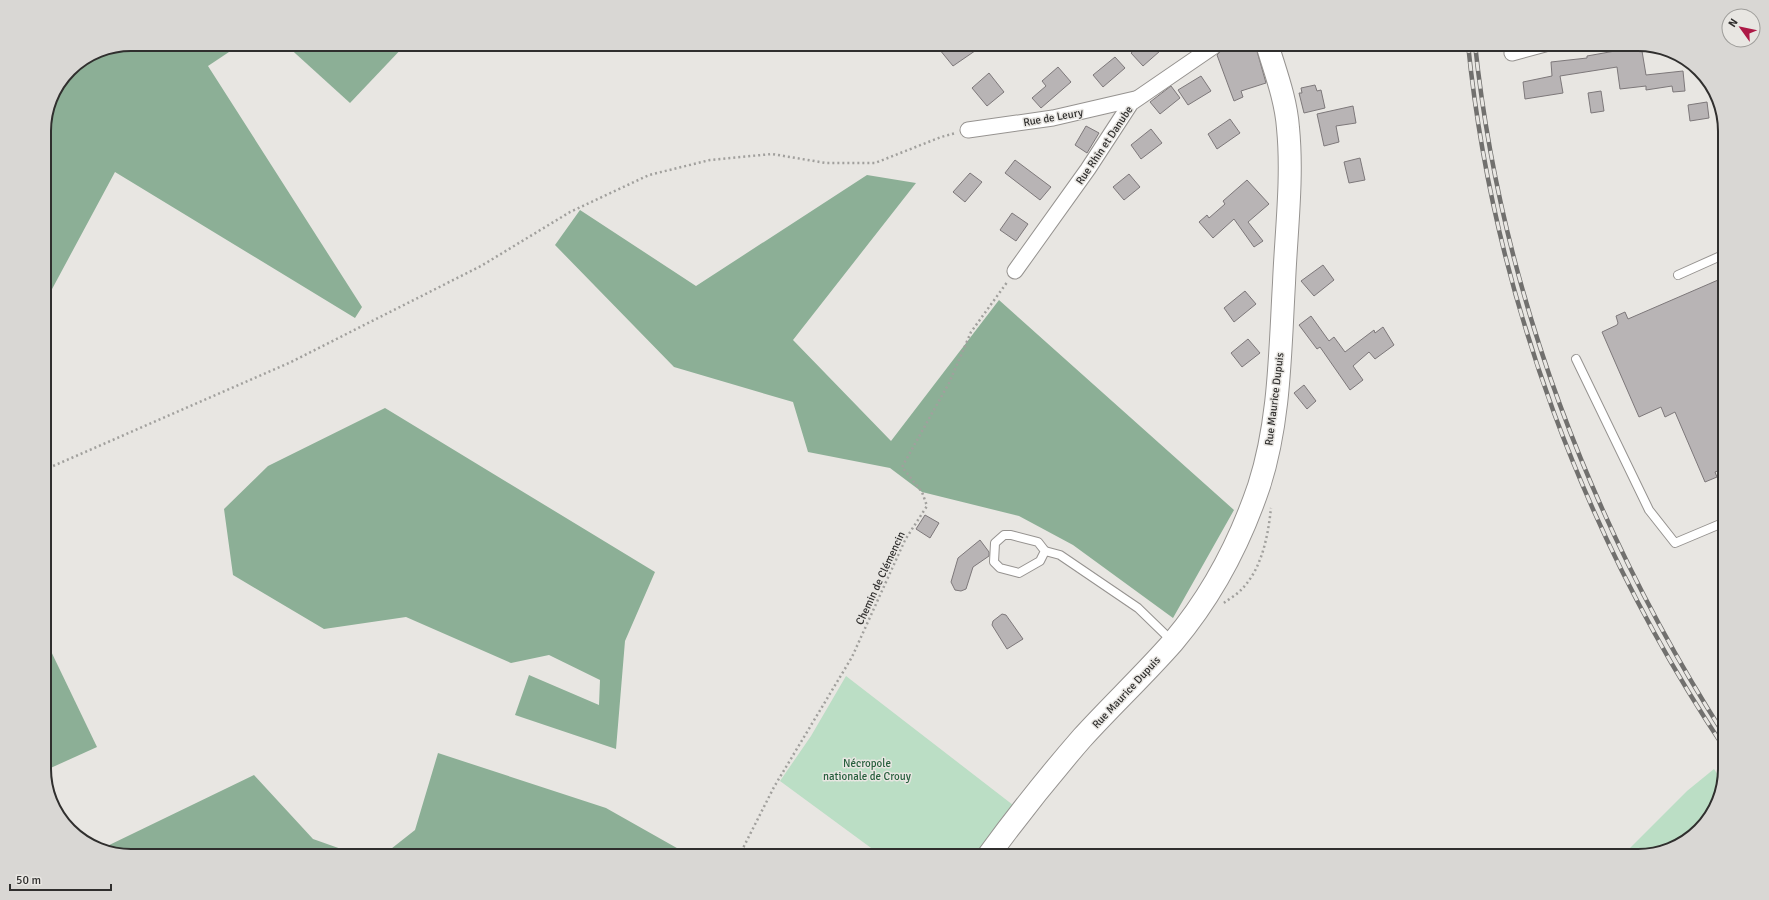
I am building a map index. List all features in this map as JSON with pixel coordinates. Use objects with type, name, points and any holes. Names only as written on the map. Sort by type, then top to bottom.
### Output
[{"type":"main road","name":"Rue Maurice Dupuis","points":[[993,849],[1019,814],[1083,738],[1173,642],[1198,608],[1223,569],[1245,522],[1259,485],[1271,439],[1280,367],[1289,142],[1286,110],[1269,51]]},
{"type":"street","name":"Rue Rhin et Danube","points":[[1015,271],[1088,169],[1126,110],[1136,98],[1206,51]]},
{"type":"street","points":[[1512,53],[1519,51]]},
{"type":"street","name":"Rue de Leury","points":[[968,130],[1052,118],[1136,98]]},
{"type":"lane","points":[[1678,275],[1718,257]]},
{"type":"lane","points":[[1576,359],[1649,510],[1675,544],[1718,525]]},
{"type":"lane","points":[[1045,551],[1040,561],[1019,572],[1000,568],[994,562],[995,543],[1004,536],[1011,535],[1038,542],[1045,551],[1060,555],[1138,608],[1173,642]]},
{"type":"path","points":[[51,467],[290,363],[481,266],[570,212],[649,175],[710,160],[772,154],[826,163],[875,163],[941,137],[968,130]]},
{"type":"path","name":"Chemin de Clémencin","points":[[742,849],[774,786],[852,658],[905,540],[927,506],[922,492],[902,466],[949,383],[971,332],[1015,271]]},
{"type":"green space","points":[[131,51],[230,51],[208,66],[362,307],[355,318],[115,172],[51,291],[51,126],[57,100],[64,86],[86,64],[110,54]]},
{"type":"green space","points":[[293,51],[399,51],[350,103]]},
{"type":"green space","points":[[867,175],[916,183],[793,340],[891,441],[999,300],[1234,510],[1173,618],[1073,545],[1019,516],[922,492],[890,468],[808,452],[793,402],[674,367],[555,245],[580,210],[696,286]]},
{"type":"green space","points":[[385,408],[655,572],[625,641],[616,749],[515,715],[529,675],[599,705],[600,680],[549,655],[511,663],[406,617],[324,629],[233,575],[224,509],[268,466]]},
{"type":"green space","points":[[51,651],[97,747],[51,768]]},
{"type":"green space","name":"Nécropole nationale de Crouy","points":[[846,676],[1013,805],[985,849],[872,849],[780,781],[811,736]]},
{"type":"green space","points":[[438,753],[606,808],[679,849],[391,849],[415,830]]},
{"type":"green space","points":[[1714,769],[1718,774],[1714,795],[1705,814],[1695,826],[1687,833],[1669,843],[1649,848],[1629,849],[1687,791]]},
{"type":"green space","points":[[254,775],[313,839],[341,849],[126,849],[108,846]]},
{"type":"building","points":[[941,51],[975,51],[953,66]]},
{"type":"building","points":[[1133,51],[1160,51],[1143,66],[1131,53]]},
{"type":"building","points":[[1221,51],[1257,51],[1266,83],[1241,91],[1243,97],[1234,101],[1217,55]]},
{"type":"building","points":[[1615,51],[1642,51],[1646,75],[1683,71],[1685,91],[1673,92],[1672,86],[1646,90],[1646,86],[1620,89],[1617,67],[1560,76],[1563,93],[1525,99],[1523,82],[1552,76],[1551,62],[1587,58],[1587,56]]},
{"type":"building","points":[[1115,57],[1125,68],[1103,87],[1093,75]]},
{"type":"building","points":[[1058,67],[1071,82],[1041,108],[1032,98],[1046,86],[1042,81]]},
{"type":"building","points":[[989,73],[1004,92],[987,106],[972,88]]},
{"type":"building","points":[[1201,76],[1211,91],[1188,105],[1178,90]]},
{"type":"building","points":[[1315,85],[1317,91],[1321,90],[1325,108],[1304,113],[1299,93],[1302,93],[1301,88]]},
{"type":"building","points":[[1171,86],[1180,98],[1160,114],[1150,102]]},
{"type":"building","points":[[1601,91],[1604,111],[1591,113],[1588,93]]},
{"type":"building","points":[[1707,102],[1709,118],[1690,121],[1688,105]]},
{"type":"building","points":[[1353,106],[1356,123],[1336,126],[1339,142],[1324,146],[1317,114]]},
{"type":"building","points":[[1230,119],[1240,133],[1217,149],[1208,134]]},
{"type":"building","points":[[1086,126],[1099,133],[1087,153],[1075,145]]},
{"type":"building","points":[[1151,129],[1162,143],[1141,159],[1131,145]]},
{"type":"building","points":[[1360,158],[1365,180],[1349,183],[1344,162]]},
{"type":"building","points":[[1015,160],[1051,187],[1040,200],[1005,173]]},
{"type":"building","points":[[970,173],[982,182],[965,202],[953,192]]},
{"type":"building","points":[[1129,174],[1140,187],[1124,200],[1113,187]]},
{"type":"building","points":[[1247,180],[1269,204],[1248,222],[1263,241],[1254,247],[1234,219],[1213,238],[1199,222],[1207,215],[1209,218],[1225,204],[1223,201]]},
{"type":"building","points":[[1012,213],[1028,224],[1016,241],[1000,230]]},
{"type":"building","points":[[1323,265],[1334,280],[1314,296],[1301,281]]},
{"type":"building","points":[[1718,280],[1718,471],[1715,472],[1717,477],[1705,482],[1675,412],[1665,417],[1661,407],[1639,417],[1602,332],[1617,325],[1618,323],[1616,316],[1625,312],[1628,319]]},
{"type":"building","points":[[1245,291],[1256,304],[1234,322],[1224,308]]},
{"type":"building","points":[[1311,316],[1329,341],[1334,337],[1345,352],[1374,330],[1375,333],[1383,327],[1394,345],[1375,359],[1369,352],[1353,366],[1363,380],[1350,390],[1320,347],[1317,349],[1299,325]]},
{"type":"building","points":[[1248,339],[1260,353],[1242,367],[1231,353]]},
{"type":"building","points":[[1304,385],[1316,401],[1307,409],[1294,393]]},
{"type":"building","points":[[925,515],[939,523],[930,538],[916,529]]},
{"type":"building","points":[[980,540],[989,552],[989,556],[973,567],[966,589],[961,591],[955,590],[951,582],[958,558]]},
{"type":"building","points":[[1002,614],[1006,615],[1023,639],[1007,649],[992,625],[993,621]]},
{"type":"railway","points":[[1469,51],[1481,138],[1499,230],[1524,322],[1554,412],[1589,500],[1630,586],[1675,669],[1718,738]]},
{"type":"railway","points":[[1476,51],[1488,136],[1506,227],[1530,317],[1560,405],[1594,491],[1633,575],[1677,657],[1718,724]]}]
